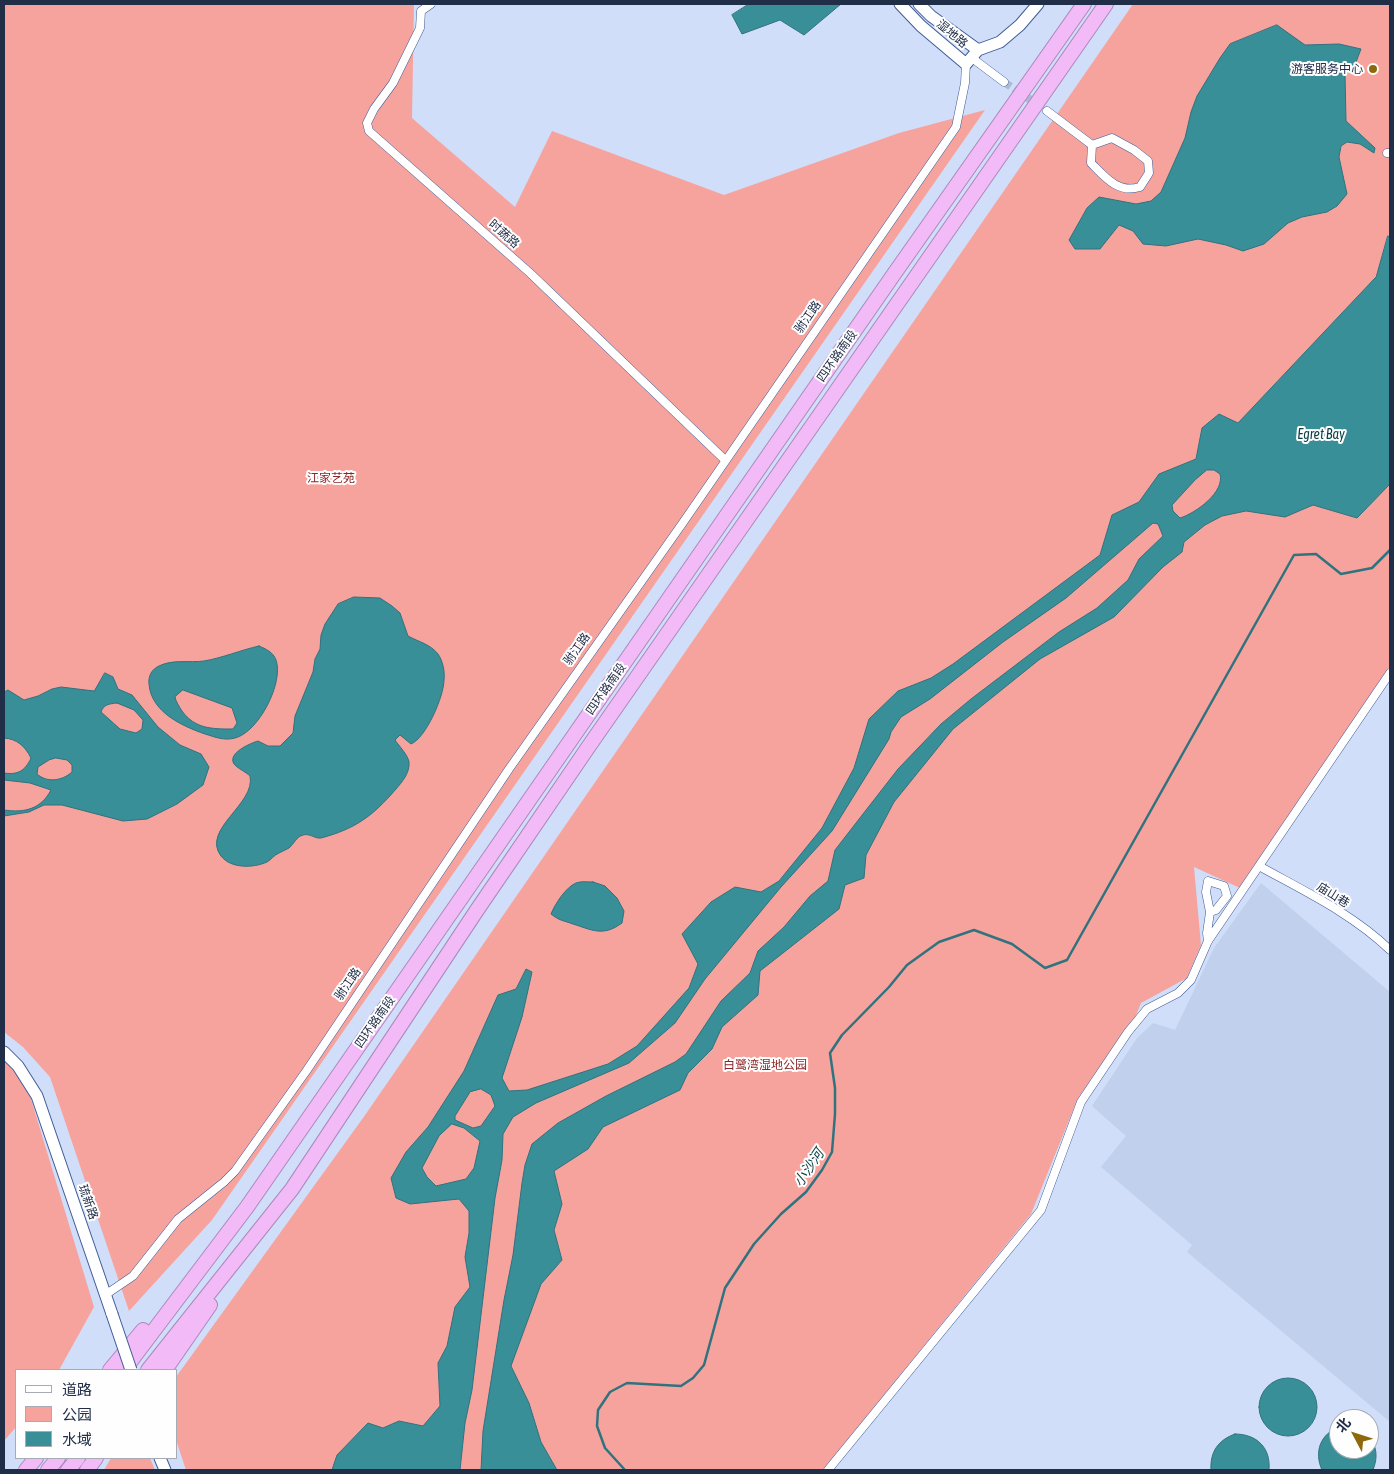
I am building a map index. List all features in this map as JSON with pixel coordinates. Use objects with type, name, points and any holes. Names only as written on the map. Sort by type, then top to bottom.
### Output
[{"type":"highway","name":"四环路南段","points":[[125,1369],[247,1207],[894,274],[1084,4]]},
{"type":"highway","name":"四环路南段","points":[[149,1369],[292,1188],[583,754],[1106,4]]},
{"type":"highway","points":[[166,1369],[292,1188]]},
{"type":"highway","points":[[111,1369],[247,1207]]},
{"type":"highway","points":[[48,1470],[57,1459]]},
{"type":"highway","points":[[68,1470],[77,1459]]},
{"type":"highway","points":[[89,1470],[95,1459]]},
{"type":"street","name":"时蔬路","points":[[431,4],[421,11],[420,28],[393,82],[367,122],[369,131],[530,272],[725,460]]},
{"type":"street","name":"湿地路","points":[[900,4],[921,26],[972,57]]},
{"type":"street","name":"湿地路","points":[[919,4],[972,57]]},
{"type":"street","points":[[1004,82],[972,57],[1000,42],[1020,25],[1038,4]]},
{"type":"street","name":"驸江路","points":[[105,1295],[133,1276],[178,1219],[235,1171],[307,1070],[509,770],[956,127],[972,57]]},
{"type":"street","points":[[1047,111],[1092,145]]},
{"type":"street","points":[[1112,138],[1134,150],[1148,161],[1149,173],[1140,187],[1130,190],[1113,185],[1091,163],[1092,145],[1112,138]]},
{"type":"street","points":[[828,1470],[1041,1210],[1081,1102],[1128,1032],[1147,1009],[1178,993],[1191,980],[1208,941],[1390,673]]},
{"type":"street","name":"庙山巷","points":[[1259,866],[1318,899],[1374,935],[1390,950]]},
{"type":"street","points":[[1208,941],[1207,933],[1210,912]]},
{"type":"street","name":"琉新路","points":[[4,1052],[18,1066],[37,1096],[130,1369]]},
{"type":"shaded area","points":[[1261,883],[1390,992],[1390,1422],[1379,1413],[1379,1409],[1374,1409],[1187,1252],[1192,1245],[1101,1167],[1126,1136],[1092,1106],[1137,1038],[1153,1023],[1175,1030],[1214,948]]},
{"type":"green space","name":"江家艺苑","points":[[4,4],[414,4],[412,118],[515,207],[552,131],[724,195],[899,133],[985,110],[212,1220],[129,1311],[50,1077],[23,1047],[4,1032]]},
{"type":"green space","name":"白鹭湾湿地公园","points":[[1133,4],[1390,4],[1390,676],[1240,888],[1194,867],[1201,945],[1187,978],[1141,1003],[1135,1018],[1078,1098],[1031,1214],[823,1470],[186,1470],[178,1446],[178,1374],[363,1118]]},
{"type":"green space","points":[[4,1058],[22,1079],[31,1099],[94,1307],[60,1369],[15,1369],[15,1428],[4,1441]]},
{"type":"green space","points":[[110,1459],[150,1459],[155,1470],[104,1470]]},
{"type":"water","points":[[749,4],[841,4],[804,35],[780,20],[742,34],[732,15]]},
{"type":"water","points":[[1277,25],[1305,45],[1339,44],[1361,49],[1356,62],[1345,74],[1346,121],[1375,148],[1374,153],[1360,144],[1347,142],[1341,146],[1339,157],[1347,194],[1337,206],[1327,212],[1302,217],[1288,223],[1264,244],[1243,251],[1198,239],[1166,246],[1143,244],[1133,231],[1119,225],[1100,249],[1075,249],[1069,240],[1087,208],[1099,197],[1136,204],[1151,201],[1161,192],[1185,138],[1197,96],[1220,58],[1230,44]]},
{"type":"water","name":"Egret Bay","points":[[1388,236],[1390,237],[1390,484],[1357,518],[1313,505],[1285,517],[1246,511],[1222,516],[1205,525],[1184,542],[1182,552],[1163,567],[1114,617],[1040,659],[953,729],[894,802],[866,855],[864,878],[845,885],[839,909],[760,971],[758,995],[722,1027],[712,1049],[688,1073],[680,1090],[603,1127],[588,1149],[554,1171],[562,1204],[554,1230],[562,1260],[541,1284],[511,1366],[529,1403],[541,1442],[557,1470],[481,1470],[483,1431],[513,1255],[525,1165],[532,1144],[558,1123],[606,1096],[675,1062],[686,1054],[721,1001],[750,973],[758,951],[784,927],[810,896],[828,881],[835,850],[898,769],[941,724],[971,699],[1059,632],[1097,608],[1128,580],[1139,559],[1163,536],[1158,524],[1153,523],[1066,598],[1003,642],[930,699],[901,717],[832,831],[781,887],[705,979],[675,1023],[629,1063],[536,1103],[513,1117],[503,1134],[502,1160],[495,1198],[472,1390],[465,1423],[460,1470],[332,1470],[337,1455],[368,1423],[383,1428],[399,1421],[423,1426],[440,1406],[438,1363],[447,1346],[455,1307],[470,1287],[465,1257],[469,1233],[469,1211],[459,1199],[410,1204],[396,1198],[391,1178],[406,1152],[428,1127],[464,1071],[498,995],[516,989],[526,969],[532,972],[522,1017],[502,1078],[509,1091],[527,1090],[608,1064],[637,1046],[689,988],[698,964],[682,934],[711,902],[735,887],[761,892],[779,881],[822,828],[854,768],[869,719],[898,691],[931,678],[953,664],[1100,555],[1112,515],[1139,502],[1159,474],[1196,459],[1202,428],[1219,414],[1238,423],[1376,277]],"holes":[[[1207,470],[1214,470],[1220,474],[1218,488],[1214,495],[1201,507],[1180,518],[1173,511],[1172,505]],[[481,1089],[491,1095],[495,1106],[481,1126],[473,1128],[455,1120],[455,1116],[470,1092]],[[452,1124],[464,1128],[480,1141],[474,1168],[466,1179],[436,1186],[427,1177],[422,1168],[439,1136]]]},
{"type":"water","points":[[354,597],[380,598],[392,606],[400,613],[408,636],[431,648],[438,654],[442,663],[444,674],[441,696],[428,725],[417,740],[411,744],[400,735],[395,740],[408,759],[407,774],[379,807],[354,826],[321,838],[303,835],[289,848],[262,864],[243,866],[231,863],[221,856],[217,846],[218,836],[223,826],[245,797],[250,786],[250,776],[234,764],[234,756],[241,749],[258,741],[268,746],[280,746],[293,733],[295,716],[313,672],[325,624],[338,604]]},
{"type":"water","points":[[259,646],[271,653],[276,660],[278,669],[273,693],[261,716],[253,726],[244,734],[235,738],[220,738],[187,727],[162,710],[151,694],[149,678],[157,667],[170,663],[211,660]],"holes":[[[183,690],[232,708],[237,723],[233,729],[204,727],[187,717],[175,697]]]},
{"type":"water","points":[[105,673],[113,677],[118,689],[132,695],[158,727],[180,745],[201,754],[209,767],[203,785],[177,804],[147,819],[123,821],[62,805],[44,805],[29,812],[4,816],[4,810],[19,811],[32,808],[42,802],[51,790],[30,783],[4,780],[4,773],[17,773],[21,771],[31,758],[20,744],[4,738],[4,692],[8,690],[24,700],[61,687],[94,691]],"holes":[[[117,703],[134,710],[143,720],[142,729],[136,733],[120,729],[101,712],[105,706]],[[56,758],[67,760],[72,765],[72,772],[55,780],[45,779],[37,774],[38,767]]]},
{"type":"water","points":[[580,882],[593,882],[605,886],[617,898],[624,911],[622,923],[609,930],[598,931],[561,920],[551,914],[568,888]]},
{"type":"water","points":[[1282,1378],[1294,1378],[1309,1386],[1317,1401],[1317,1413],[1309,1428],[1294,1436],[1282,1436],[1267,1428],[1259,1413],[1259,1401],[1267,1386]]},
{"type":"water","points":[[1329,1432],[1329,1459],[1376,1459],[1373,1470],[1322,1470],[1319,1450],[1320,1444]]},
{"type":"water","points":[[1235,1434],[1250,1437],[1261,1444],[1268,1455],[1269,1470],[1211,1470],[1212,1458],[1216,1448],[1224,1440]]},
{"type":"waterway","name":"小沙河","points":[[625,1470],[605,1448],[597,1426],[598,1410],[610,1392],[627,1383],[681,1386],[693,1378],[704,1365],[725,1288],[754,1244],[781,1214],[806,1192],[832,1152],[835,1088],[830,1053],[842,1035],[889,987],[907,965],[939,942],[974,930],[1012,944],[1045,968],[1067,960],[1294,555],[1316,554],[1341,574],[1372,568],[1390,550]]},
{"type":"tunnel","points":[[1004,82],[1047,111]]},
{"type":"place","name":"游客服务中心","points":[[1373,69]]}]
